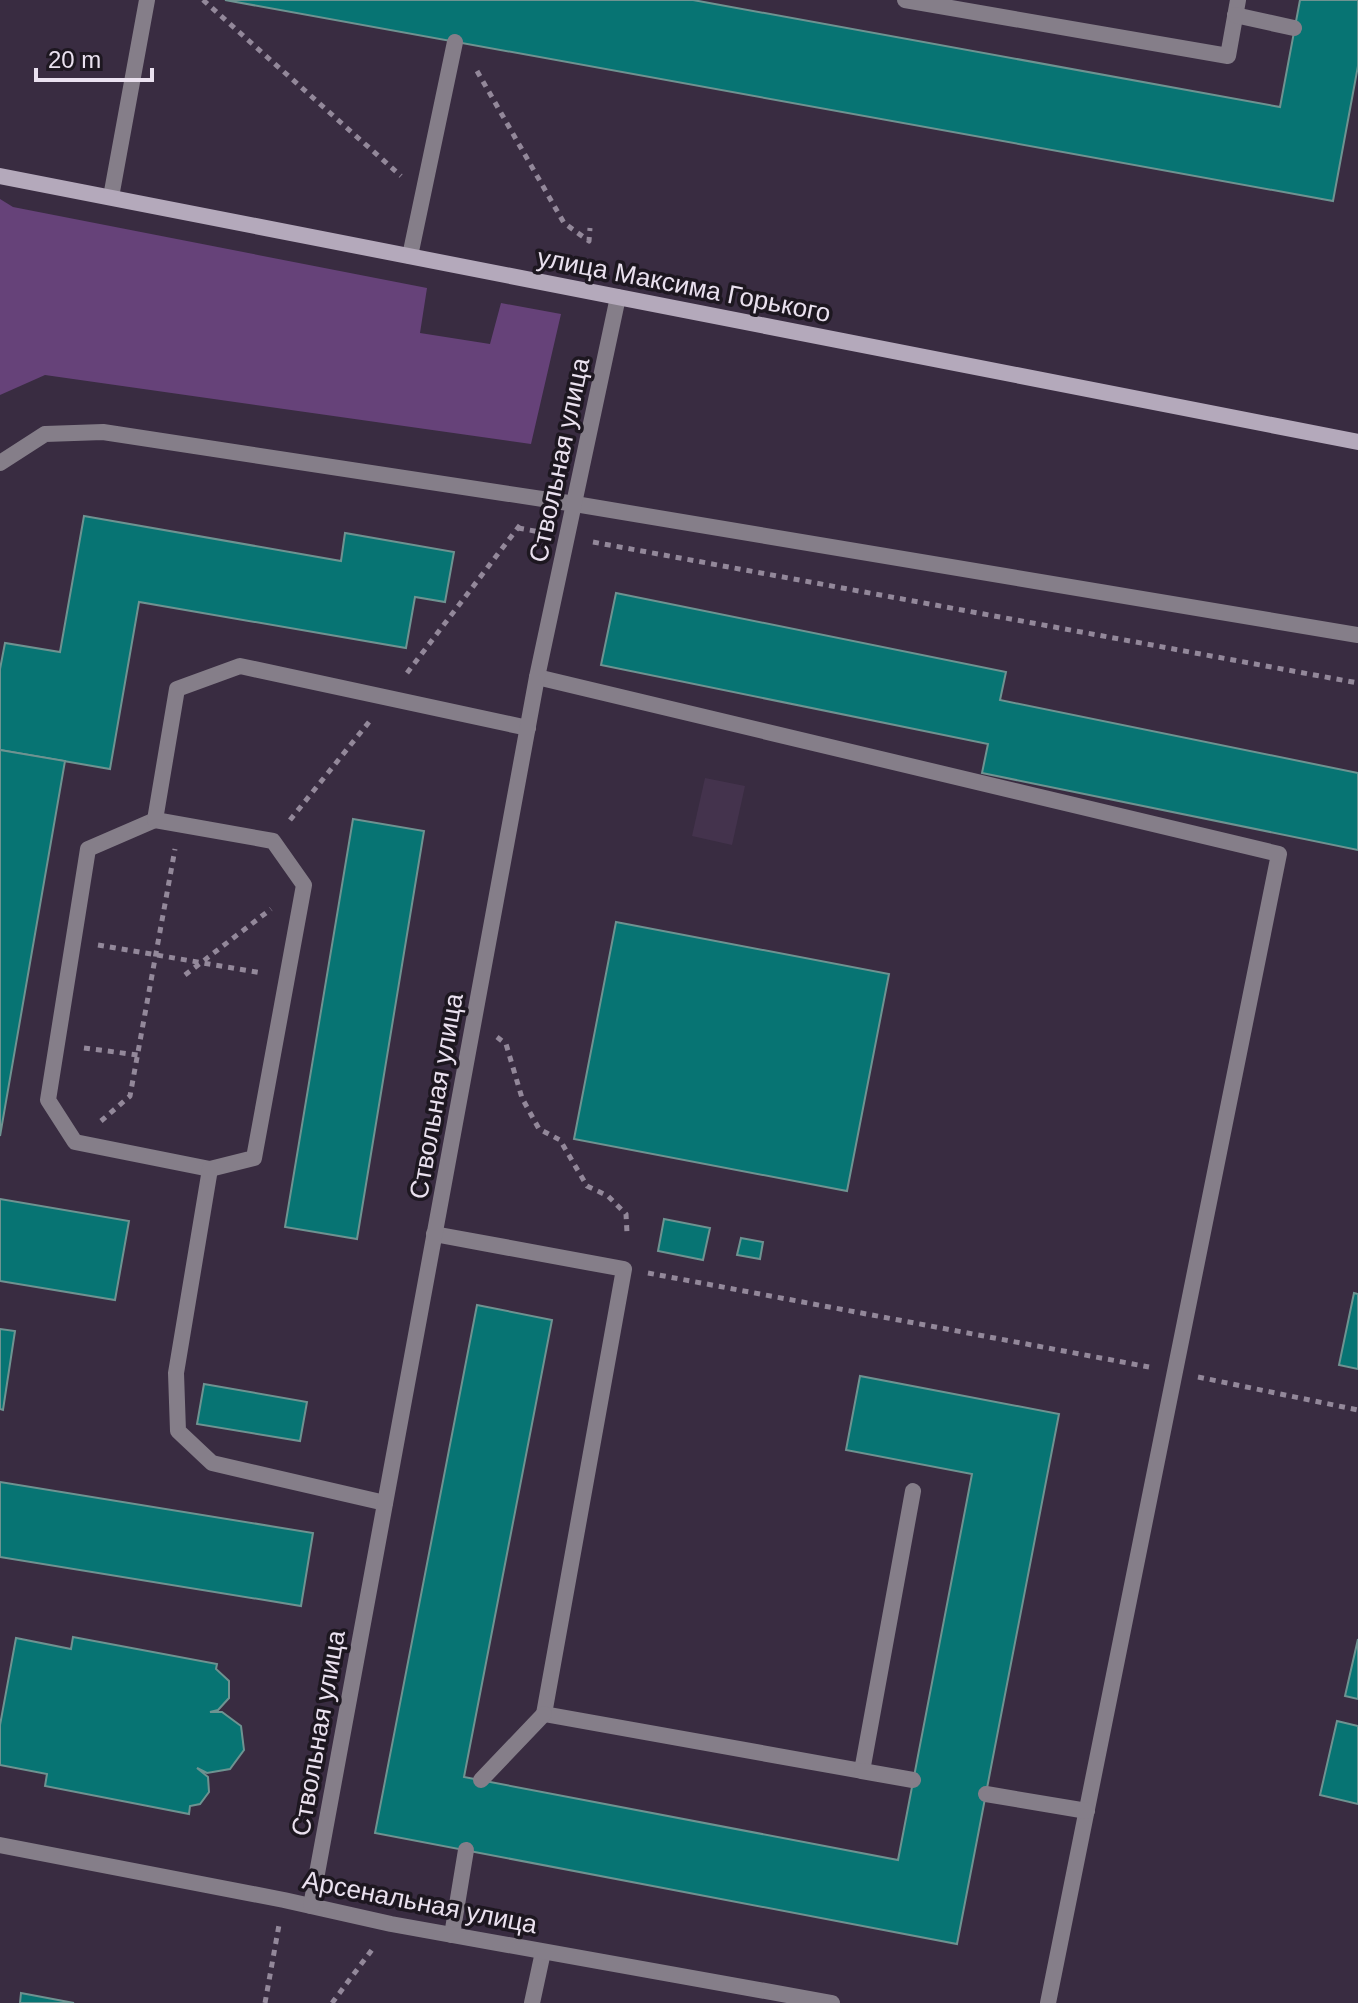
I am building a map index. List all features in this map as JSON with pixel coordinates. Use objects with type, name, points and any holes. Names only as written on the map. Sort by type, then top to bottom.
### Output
[{"type":"main road","name":"улица Максима Горького","points":[[0,176],[1358,442]]},
{"type":"street","points":[[111,197],[147,0]]},
{"type":"street","points":[[905,0],[1228,56],[1236,8],[1294,28]]},
{"type":"street","points":[[410,256],[455,42]]},
{"type":"street","name":"Ствольная улица","points":[[311,1906],[537,677],[618,297]]},
{"type":"street","points":[[0,463],[45,434],[103,432],[575,504],[1358,635]]},
{"type":"street","points":[[155,820],[177,689],[240,666],[528,728]]},
{"type":"street","points":[[537,677],[1279,854],[1048,2003]]},
{"type":"street","points":[[155,820],[273,841],[304,885],[254,1158],[210,1169],[75,1142],[48,1100],[88,849],[155,820]]},
{"type":"street","points":[[210,1169],[176,1373],[178,1431],[212,1463],[385,1503]]},
{"type":"street","points":[[434,1234],[624,1269],[544,1714],[481,1780]]},
{"type":"street","points":[[862,1771],[913,1491]]},
{"type":"street","points":[[544,1714],[913,1780]]},
{"type":"street","points":[[986,1794],[1087,1811]]},
{"type":"street","name":"Арсенальная улица","points":[[0,1845],[391,1924],[832,2003]]},
{"type":"street","points":[[452,1935],[466,1850]]},
{"type":"street","points":[[532,2003],[543,1952]]},
{"type":"path","points":[[203,0],[423,195]]},
{"type":"path","points":[[455,42],[483,79],[564,223],[589,241],[590,228]]},
{"type":"path","points":[[518,528],[1358,683]]},
{"type":"path","points":[[75,1142],[130,1096],[179,824]]},
{"type":"path","points":[[185,975],[304,885]]},
{"type":"path","points":[[74,941],[288,978]]},
{"type":"path","points":[[474,1019],[506,1044],[522,1098],[539,1129],[560,1140],[587,1186],[608,1196],[626,1214],[627,1233]]},
{"type":"path","points":[[57,1044],[138,1055]]},
{"type":"path","points":[[624,1269],[1175,1372],[1358,1410]]},
{"type":"path","points":[[265,2003],[284,1900]]},
{"type":"path","points":[[332,2003],[391,1924]]},
{"type":"shaded area","points":[[0,199],[13,207],[427,288],[420,333],[490,344],[501,303],[561,314],[531,444],[45,375],[0,395]]},
{"type":"shaded area","points":[[705,778],[745,786],[732,845],[692,836]]},
{"type":"building","points":[[225,0],[693,0],[1280,107],[1300,0],[1358,0],[1358,66],[1333,201]]},
{"type":"building","points":[[84,516],[341,561],[345,533],[454,552],[445,602],[415,597],[406,648],[139,602],[110,769],[0,750],[0,669],[5,643],[60,652]]},
{"type":"building","points":[[616,593],[1006,672],[1000,700],[1358,773],[1358,850],[982,773],[988,744],[601,665]]},
{"type":"building","points":[[0,750],[65,761],[0,1136]]},
{"type":"building","points":[[353,819],[424,831],[357,1239],[285,1227]]},
{"type":"building","points":[[616,922],[889,974],[847,1191],[574,1139]]},
{"type":"building","points":[[0,1199],[129,1221],[115,1300],[0,1281]]},
{"type":"building","points":[[664,1219],[710,1228],[703,1260],[658,1251]]},
{"type":"building","points":[[741,1238],[763,1242],[760,1259],[737,1255]]},
{"type":"building","points":[[1354,1293],[1358,1294],[1358,1369],[1339,1365]]},
{"type":"building","points":[[477,1305],[552,1320],[464,1777],[898,1860],[972,1474],[846,1450],[860,1376],[1059,1414],[957,1944],[375,1833]]},
{"type":"building","points":[[0,1329],[15,1331],[3,1410],[0,1409]]},
{"type":"building","points":[[204,1384],[307,1402],[300,1441],[197,1424]]},
{"type":"building","points":[[0,1482],[313,1533],[301,1606],[0,1557]]},
{"type":"building","points":[[73,1637],[217,1664],[216,1669],[229,1681],[229,1698],[218,1710],[210,1712],[222,1712],[241,1726],[244,1750],[230,1769],[207,1773],[197,1768],[208,1777],[209,1792],[200,1804],[190,1806],[189,1814],[45,1786],[47,1774],[0,1765],[0,1725],[16,1638],[71,1649]]},
{"type":"building","points":[[1358,1639],[1358,1699],[1345,1696]]},
{"type":"building","points":[[1337,1721],[1358,1726],[1358,1804],[1320,1795]]},
{"type":"building","points":[[21,1993],[74,2003],[20,2003]]}]
